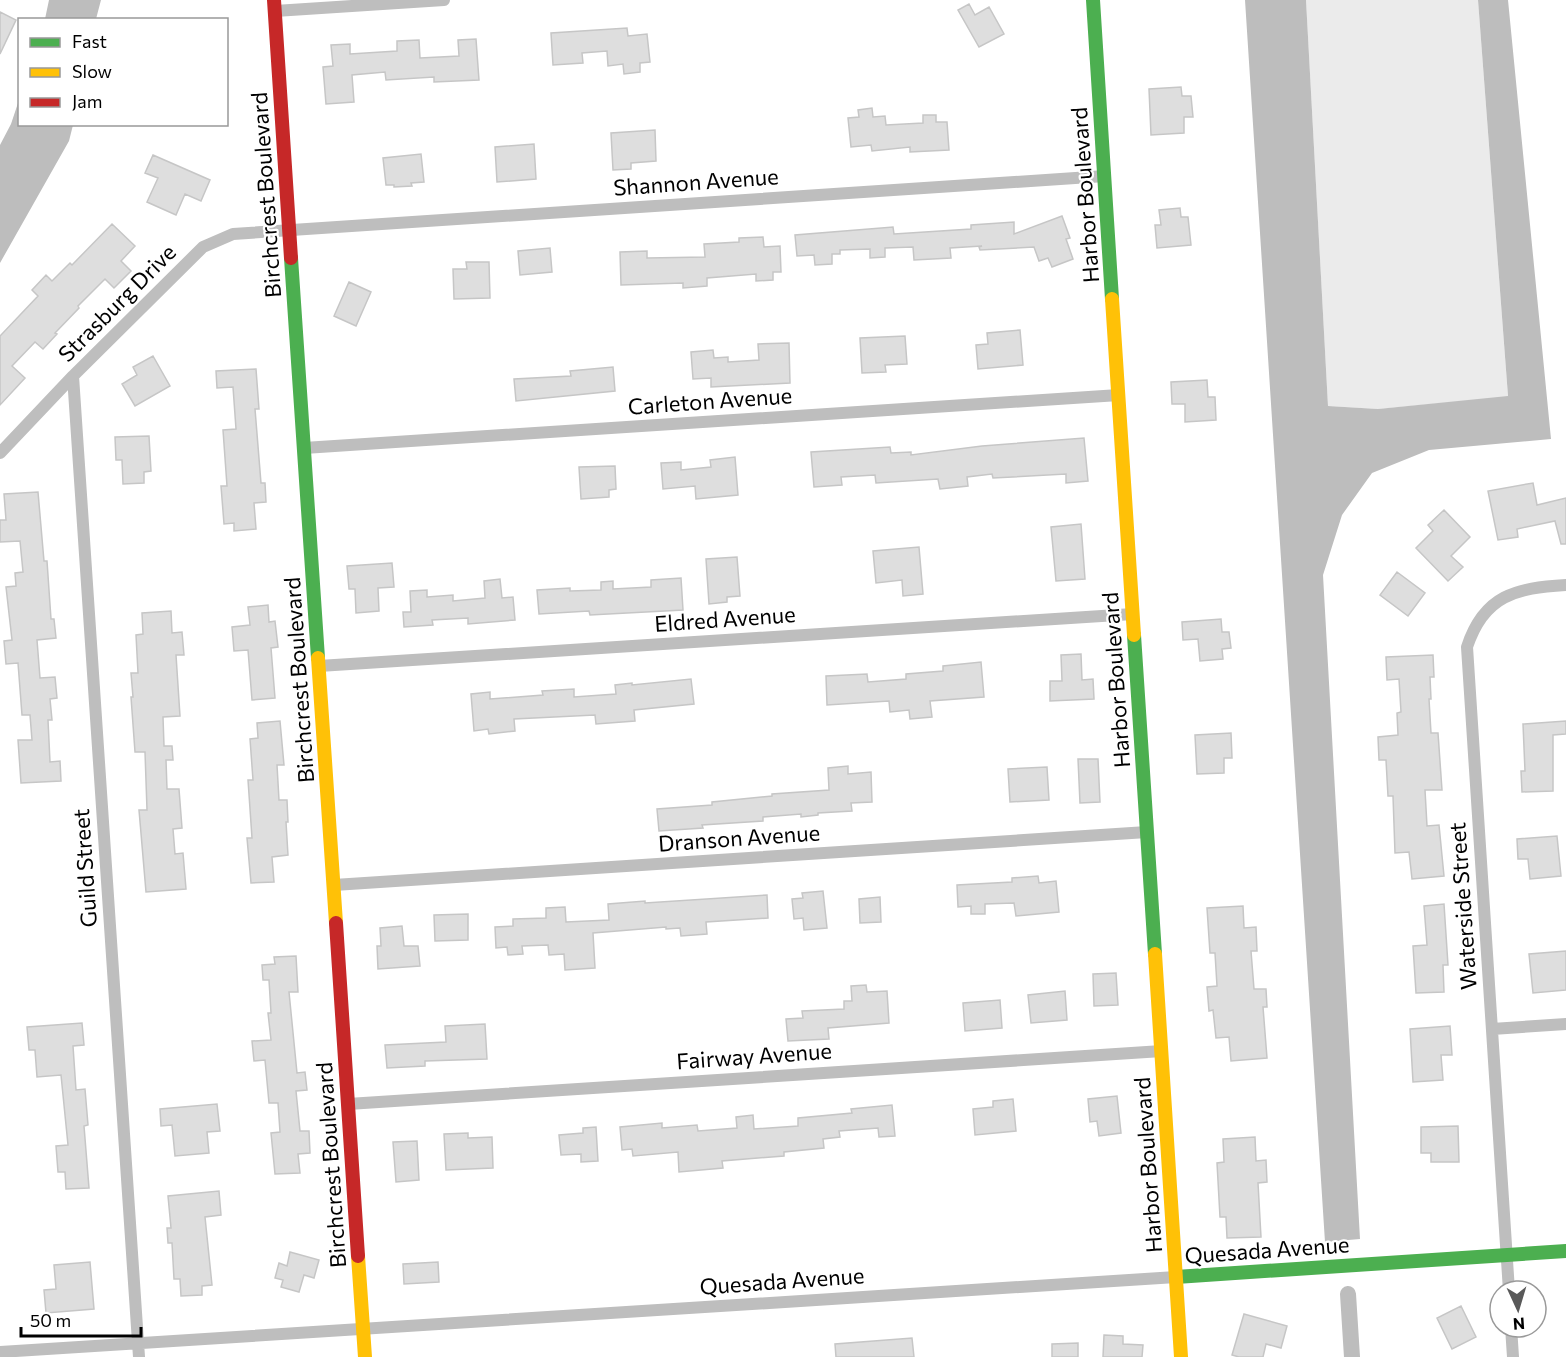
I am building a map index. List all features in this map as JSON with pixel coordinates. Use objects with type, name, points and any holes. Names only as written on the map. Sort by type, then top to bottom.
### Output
[{"type":"street","points":[[274,5],[444,0]]},
{"type":"street","name":"Harbor Boulevard","points":[[1093,0],[1182,1357]]},
{"type":"street","name":"Birchcrest Boulevard","points":[[274,5],[365,1357]]},
{"type":"street","name":"Shannon Avenue","points":[[289,230],[1105,176]]},
{"type":"street","name":"Strasburg Drive","points":[[0,453],[73,376],[203,247],[234,234],[289,230]]},
{"type":"street","name":"Guild Street","points":[[73,376],[139,1357]]},
{"type":"street","name":"Carleton Avenue","points":[[304,448],[1119,395]]},
{"type":"street","name":"Waterside Street","points":[[1508,1279],[1467,647],[1473,628],[1498,600],[1532,587],[1566,585]]},
{"type":"street","name":"Eldred Avenue","points":[[319,666],[1133,614]]},
{"type":"street","name":"Dranson Avenue","points":[[334,885],[1148,832]]},
{"type":"street","points":[[1492,1029],[1566,1024]]},
{"type":"street","name":"Fairway Avenue","points":[[348,1104],[1162,1051]]},
{"type":"street","name":"Quesada Avenue","points":[[0,1352],[1566,1251]]},
{"type":"street","points":[[1512,1339],[1513,1357]]},
{"type":"shaded area","points":[[49,0],[101,0],[96,18],[45,18]]},
{"type":"shaded area","points":[[1245,0],[1306,0],[1328,406],[1378,409],[1508,396],[1478,0],[1508,0],[1551,439],[1429,450],[1372,473],[1342,515],[1323,575],[1360,1239],[1325,1242]]},
{"type":"shaded area","points":[[1306,0],[1478,0],[1508,397],[1378,409],[1328,406]]},
{"type":"shaded area","points":[[18,103],[18,126],[73,126],[69,141],[0,263],[0,145],[11,124]]},
{"type":"building","points":[[969,4],[975,15],[989,7],[1004,34],[979,47],[958,10]]},
{"type":"building","points":[[0,12],[16,20],[0,54]]},
{"type":"building","points":[[627,28],[628,36],[647,34],[650,62],[640,63],[640,72],[624,74],[623,64],[608,66],[607,51],[582,53],[583,63],[553,65],[551,33]]},
{"type":"building","points":[[476,39],[479,80],[434,82],[434,77],[386,80],[385,72],[352,75],[354,102],[326,104],[323,67],[333,66],[331,45],[350,44],[350,54],[397,51],[397,41],[419,40],[420,58],[459,56],[458,40]]},
{"type":"building","points":[[1181,87],[1182,96],[1191,96],[1193,117],[1184,117],[1184,133],[1151,135],[1149,89]]},
{"type":"building","points":[[872,108],[873,117],[885,116],[886,125],[923,123],[923,115],[936,115],[936,122],[947,122],[949,150],[910,152],[910,147],[872,151],[871,145],[851,147],[848,118],[859,117],[858,110]]},
{"type":"building","points":[[655,130],[656,161],[631,163],[631,169],[613,170],[611,133]]},
{"type":"building","points":[[534,144],[536,179],[497,182],[495,147]]},
{"type":"building","points":[[421,154],[424,182],[411,183],[412,186],[386,185],[383,158]]},
{"type":"building","points":[[153,155],[210,180],[201,201],[185,194],[176,215],[147,202],[158,178],[145,173]]},
{"type":"building","points":[[1180,208],[1181,217],[1188,217],[1191,245],[1157,248],[1155,225],[1161,225],[1159,210]]},
{"type":"building","points":[[1062,216],[1070,238],[1066,239],[1073,259],[1052,267],[1048,258],[1039,261],[1034,247],[980,250],[979,247],[982,246],[950,248],[951,258],[914,260],[913,247],[885,248],[885,257],[870,258],[870,249],[840,250],[840,254],[832,254],[832,264],[815,265],[814,255],[797,256],[795,235],[893,227],[894,234],[971,229],[971,225],[1014,222],[1014,234]]},
{"type":"building","points":[[112,224],[135,246],[121,261],[131,271],[114,288],[105,279],[78,306],[79,308],[43,349],[35,342],[12,366],[25,378],[0,405],[0,336],[38,296],[32,290],[46,275],[52,281],[70,263],[72,265]]},
{"type":"building","points":[[763,237],[764,247],[780,246],[781,272],[773,272],[773,280],[756,281],[756,274],[707,278],[707,286],[683,288],[683,283],[621,285],[620,252],[647,251],[647,258],[705,257],[704,244],[739,242],[739,238]]},
{"type":"building","points":[[550,248],[552,272],[520,275],[518,251]]},
{"type":"building","points":[[466,262],[489,262],[490,298],[454,299],[453,269],[467,269]]},
{"type":"building","points":[[349,282],[371,292],[356,326],[334,316]]},
{"type":"building","points":[[1020,330],[1023,365],[978,369],[976,345],[988,344],[987,333]]},
{"type":"building","points":[[905,336],[907,364],[885,365],[886,372],[862,373],[860,338]]},
{"type":"building","points":[[789,343],[790,383],[711,387],[711,378],[693,379],[691,352],[713,350],[714,358],[728,357],[728,362],[759,360],[758,344]]},
{"type":"building","points":[[153,356],[170,386],[135,406],[122,384],[137,375],[133,367]]},
{"type":"building","points":[[613,367],[615,391],[516,401],[514,379],[571,376],[570,371]]},
{"type":"building","points":[[256,369],[259,409],[255,409],[261,483],[265,483],[266,502],[254,503],[256,529],[234,531],[234,523],[224,524],[221,486],[227,486],[223,430],[236,429],[233,387],[217,388],[216,371]]},
{"type":"building","points":[[1207,380],[1208,397],[1215,397],[1216,420],[1185,422],[1185,404],[1172,404],[1171,382]]},
{"type":"building","points":[[149,436],[151,471],[144,472],[144,483],[123,484],[122,460],[116,460],[115,437]]},
{"type":"building","points":[[1084,438],[1088,481],[1066,483],[1066,474],[993,478],[992,474],[967,477],[968,486],[940,489],[938,479],[876,483],[875,475],[841,477],[842,485],[814,487],[811,452],[890,447],[891,453],[911,452],[911,455],[982,446]]},
{"type":"building","points":[[735,457],[738,495],[696,499],[695,486],[663,489],[661,463],[681,462],[681,470],[711,467],[710,460]]},
{"type":"building","points":[[615,466],[616,489],[609,490],[609,497],[581,499],[579,467]]},
{"type":"building","points":[[1533,483],[1537,505],[1566,498],[1566,544],[1561,544],[1555,521],[1517,529],[1518,537],[1498,540],[1488,491]]},
{"type":"building","points":[[38,492],[44,561],[47,561],[51,619],[54,619],[56,638],[37,640],[40,678],[55,677],[57,698],[50,699],[52,720],[48,720],[50,762],[60,761],[61,781],[21,783],[18,740],[32,740],[30,715],[22,715],[18,663],[6,664],[4,641],[12,640],[6,587],[16,586],[15,573],[23,572],[20,541],[0,542],[0,520],[6,520],[4,494]]},
{"type":"building","points":[[1444,510],[1470,537],[1451,556],[1463,567],[1448,581],[1416,548],[1433,531],[1428,525]]},
{"type":"building","points":[[1081,524],[1085,579],[1056,581],[1051,527]]},
{"type":"building","points":[[919,547],[923,594],[903,596],[902,580],[876,583],[873,551]]},
{"type":"building","points":[[737,557],[740,596],[727,597],[727,602],[709,604],[706,559]]},
{"type":"building","points":[[392,563],[394,587],[378,588],[379,611],[356,613],[355,589],[349,589],[347,566]]},
{"type":"building","points":[[1397,572],[1425,593],[1408,616],[1380,595]]},
{"type":"building","points":[[681,578],[683,610],[590,615],[589,611],[539,614],[537,590],[570,588],[570,591],[601,590],[601,582],[613,581],[613,589],[651,587],[651,580]]},
{"type":"building","points":[[500,579],[502,598],[513,597],[515,620],[468,624],[468,618],[432,620],[433,625],[404,627],[403,612],[411,612],[410,591],[427,590],[427,597],[453,595],[453,601],[485,598],[484,581]]},
{"type":"building","points":[[268,605],[269,622],[275,621],[278,647],[271,648],[275,698],[252,700],[248,650],[234,651],[232,627],[250,625],[248,607]]},
{"type":"building","points":[[171,611],[172,633],[182,632],[184,655],[176,655],[180,716],[163,717],[164,746],[172,746],[173,760],[166,760],[167,789],[179,789],[182,828],[173,829],[175,854],[183,853],[186,889],[146,892],[139,810],[147,810],[145,752],[135,752],[131,673],[138,673],[136,635],[143,634],[142,613]]},
{"type":"building","points":[[1221,619],[1222,632],[1229,632],[1231,648],[1222,649],[1223,659],[1200,661],[1198,639],[1183,640],[1182,622]]},
{"type":"building","points":[[1081,654],[1082,680],[1093,679],[1094,699],[1050,701],[1050,681],[1062,681],[1061,655]]},
{"type":"building","points":[[1433,655],[1434,677],[1430,677],[1431,699],[1429,699],[1431,733],[1438,733],[1442,790],[1425,790],[1427,826],[1439,825],[1444,876],[1412,879],[1409,852],[1395,853],[1393,796],[1388,796],[1386,760],[1379,760],[1378,737],[1398,735],[1397,713],[1401,712],[1399,679],[1387,680],[1386,657]]},
{"type":"building","points":[[981,662],[984,697],[930,701],[932,717],[910,719],[909,710],[890,712],[889,701],[827,705],[826,676],[867,674],[868,682],[906,679],[906,674],[943,671],[943,666]]},
{"type":"building","points":[[691,679],[694,704],[634,710],[635,721],[596,724],[595,715],[514,719],[515,731],[489,734],[488,729],[474,731],[471,694],[490,692],[490,699],[543,695],[542,691],[574,689],[574,697],[616,694],[615,685]]},
{"type":"building","points":[[280,721],[284,765],[277,765],[279,800],[287,800],[288,855],[272,857],[274,882],[251,883],[247,838],[252,838],[248,780],[253,780],[250,739],[258,738],[257,723]]},
{"type":"building","points":[[1566,721],[1566,734],[1553,735],[1553,791],[1522,792],[1521,771],[1525,771],[1523,724]]},
{"type":"building","points":[[1231,733],[1232,758],[1224,758],[1224,773],[1197,774],[1195,735]]},
{"type":"building","points":[[1078,759],[1098,759],[1100,802],[1080,803]]},
{"type":"building","points":[[848,766],[848,774],[871,772],[872,802],[851,803],[852,811],[818,813],[818,815],[801,817],[801,814],[763,817],[763,821],[702,825],[703,828],[659,831],[657,809],[712,805],[712,802],[772,796],[772,794],[829,790],[828,768]]},
{"type":"building","points":[[1047,767],[1049,800],[1010,802],[1008,769]]},
{"type":"building","points":[[1557,836],[1561,876],[1530,879],[1528,859],[1518,859],[1517,839]]},
{"type":"building","points":[[1038,876],[1039,883],[1056,881],[1059,912],[1016,916],[1014,903],[985,904],[985,914],[971,914],[971,906],[958,907],[957,885],[1012,882],[1012,878]]},
{"type":"building","points":[[823,891],[827,928],[804,930],[803,918],[794,919],[792,899],[803,898],[802,893]]},
{"type":"building","points":[[767,895],[768,918],[706,922],[707,934],[681,936],[680,928],[666,929],[666,927],[593,933],[595,968],[565,970],[564,954],[549,955],[548,945],[522,946],[523,954],[508,955],[507,947],[496,948],[495,927],[513,926],[513,919],[546,918],[546,908],[565,907],[566,922],[609,920],[608,904]]},
{"type":"building","points":[[880,897],[881,922],[860,923],[859,899]]},
{"type":"building","points":[[1444,904],[1448,965],[1443,965],[1444,992],[1416,993],[1413,946],[1427,945],[1424,906]]},
{"type":"building","points":[[1243,906],[1244,928],[1256,927],[1257,951],[1251,951],[1254,989],[1266,989],[1267,1007],[1263,1007],[1267,1058],[1231,1061],[1229,1037],[1216,1038],[1213,1010],[1209,1011],[1207,987],[1217,986],[1215,953],[1210,953],[1207,908]]},
{"type":"building","points":[[468,914],[468,940],[435,941],[434,915]]},
{"type":"building","points":[[402,926],[404,946],[418,946],[420,966],[378,969],[377,946],[381,946],[380,928]]},
{"type":"building","points":[[1566,951],[1566,990],[1533,993],[1529,954]]},
{"type":"building","points":[[296,956],[298,992],[289,992],[297,1073],[305,1072],[307,1090],[296,1091],[300,1131],[309,1131],[310,1153],[298,1154],[300,1173],[275,1174],[271,1133],[280,1132],[278,1103],[269,1103],[265,1060],[254,1061],[252,1041],[271,1040],[268,1013],[271,1013],[269,980],[263,980],[262,965],[275,964],[274,957]]},
{"type":"building","points":[[1116,973],[1118,1005],[1094,1006],[1093,974]]},
{"type":"building","points":[[866,985],[867,992],[887,991],[889,1023],[828,1028],[829,1039],[788,1041],[786,1019],[803,1018],[802,1011],[844,1009],[844,1001],[852,1001],[851,986]]},
{"type":"building","points":[[1065,991],[1067,1020],[1031,1023],[1028,995]]},
{"type":"building","points":[[1000,1000],[1002,1028],[965,1031],[963,1003]]},
{"type":"building","points":[[82,1023],[84,1045],[73,1046],[76,1090],[85,1089],[88,1125],[84,1126],[89,1188],[66,1189],[65,1172],[58,1172],[56,1146],[68,1145],[61,1075],[37,1077],[35,1050],[29,1050],[27,1027]]},
{"type":"building","points":[[485,1024],[487,1059],[425,1061],[425,1066],[387,1068],[385,1045],[446,1042],[445,1026]]},
{"type":"building","points":[[1450,1026],[1452,1055],[1441,1055],[1443,1080],[1413,1082],[1410,1029]]},
{"type":"building","points":[[1117,1096],[1121,1133],[1099,1136],[1097,1121],[1090,1122],[1088,1099]]},
{"type":"building","points":[[1013,1099],[1016,1131],[975,1135],[973,1109],[993,1107],[993,1101]]},
{"type":"building","points":[[217,1104],[220,1131],[207,1132],[209,1153],[175,1156],[172,1125],[161,1126],[160,1109]]},
{"type":"building","points":[[892,1105],[895,1136],[879,1137],[878,1128],[839,1131],[840,1137],[823,1139],[824,1148],[784,1152],[784,1156],[722,1161],[723,1168],[679,1172],[678,1152],[633,1156],[632,1149],[622,1150],[620,1127],[662,1123],[662,1128],[697,1125],[698,1131],[737,1128],[736,1117],[753,1115],[754,1129],[798,1126],[798,1118],[852,1113],[851,1109]]},
{"type":"building","points":[[1458,1126],[1459,1162],[1431,1162],[1431,1153],[1421,1153],[1421,1127]]},
{"type":"building","points":[[596,1127],[598,1161],[581,1162],[581,1154],[561,1155],[559,1135],[583,1133],[583,1128]]},
{"type":"building","points":[[468,1133],[468,1138],[492,1137],[493,1168],[446,1170],[444,1134]]},
{"type":"building","points":[[1255,1137],[1256,1161],[1266,1160],[1267,1182],[1258,1183],[1261,1237],[1227,1238],[1226,1217],[1220,1217],[1217,1163],[1224,1162],[1223,1139]]},
{"type":"building","points":[[417,1141],[419,1180],[396,1182],[393,1142]]},
{"type":"building","points":[[219,1191],[221,1215],[205,1217],[212,1285],[202,1286],[202,1295],[181,1296],[180,1279],[174,1279],[172,1243],[168,1243],[167,1228],[171,1228],[168,1196]]},
{"type":"building","points":[[290,1252],[319,1260],[314,1278],[304,1275],[299,1292],[281,1287],[283,1280],[275,1278],[279,1263],[287,1266]]},
{"type":"building","points":[[90,1262],[94,1309],[46,1313],[44,1290],[56,1289],[54,1265]]},
{"type":"building","points":[[438,1262],[439,1282],[404,1284],[403,1264]]},
{"type":"building","points":[[1461,1306],[1476,1337],[1452,1349],[1437,1318]]},
{"type":"building","points":[[1244,1314],[1287,1326],[1281,1348],[1266,1344],[1263,1357],[1232,1355]]},
{"type":"building","points":[[1104,1335],[1123,1336],[1123,1344],[1143,1345],[1142,1357],[1103,1357]]},
{"type":"building","points":[[912,1338],[914,1357],[836,1357],[835,1344]]},
{"type":"building","points":[[1078,1343],[1078,1357],[1052,1357],[1052,1344]]},
{"type":"waterway","points":[[1348,1294],[1352,1357]]},
{"type":"traffic: fast","points":[[1093,0],[1112,299]]},
{"type":"traffic: fast","points":[[291,258],[318,658]]},
{"type":"traffic: fast","points":[[1134,635],[1155,954]]},
{"type":"traffic: fast","points":[[1176,1277],[1566,1251]]},
{"type":"traffic: slow","points":[[1112,299],[1134,635]]},
{"type":"traffic: slow","points":[[318,658],[336,923]]},
{"type":"traffic: slow","points":[[1155,954],[1181,1357]]},
{"type":"traffic: slow","points":[[358,1256],[365,1357]]},
{"type":"traffic: jam","points":[[274,0],[291,258]]},
{"type":"traffic: jam","points":[[336,923],[358,1256]]}]
